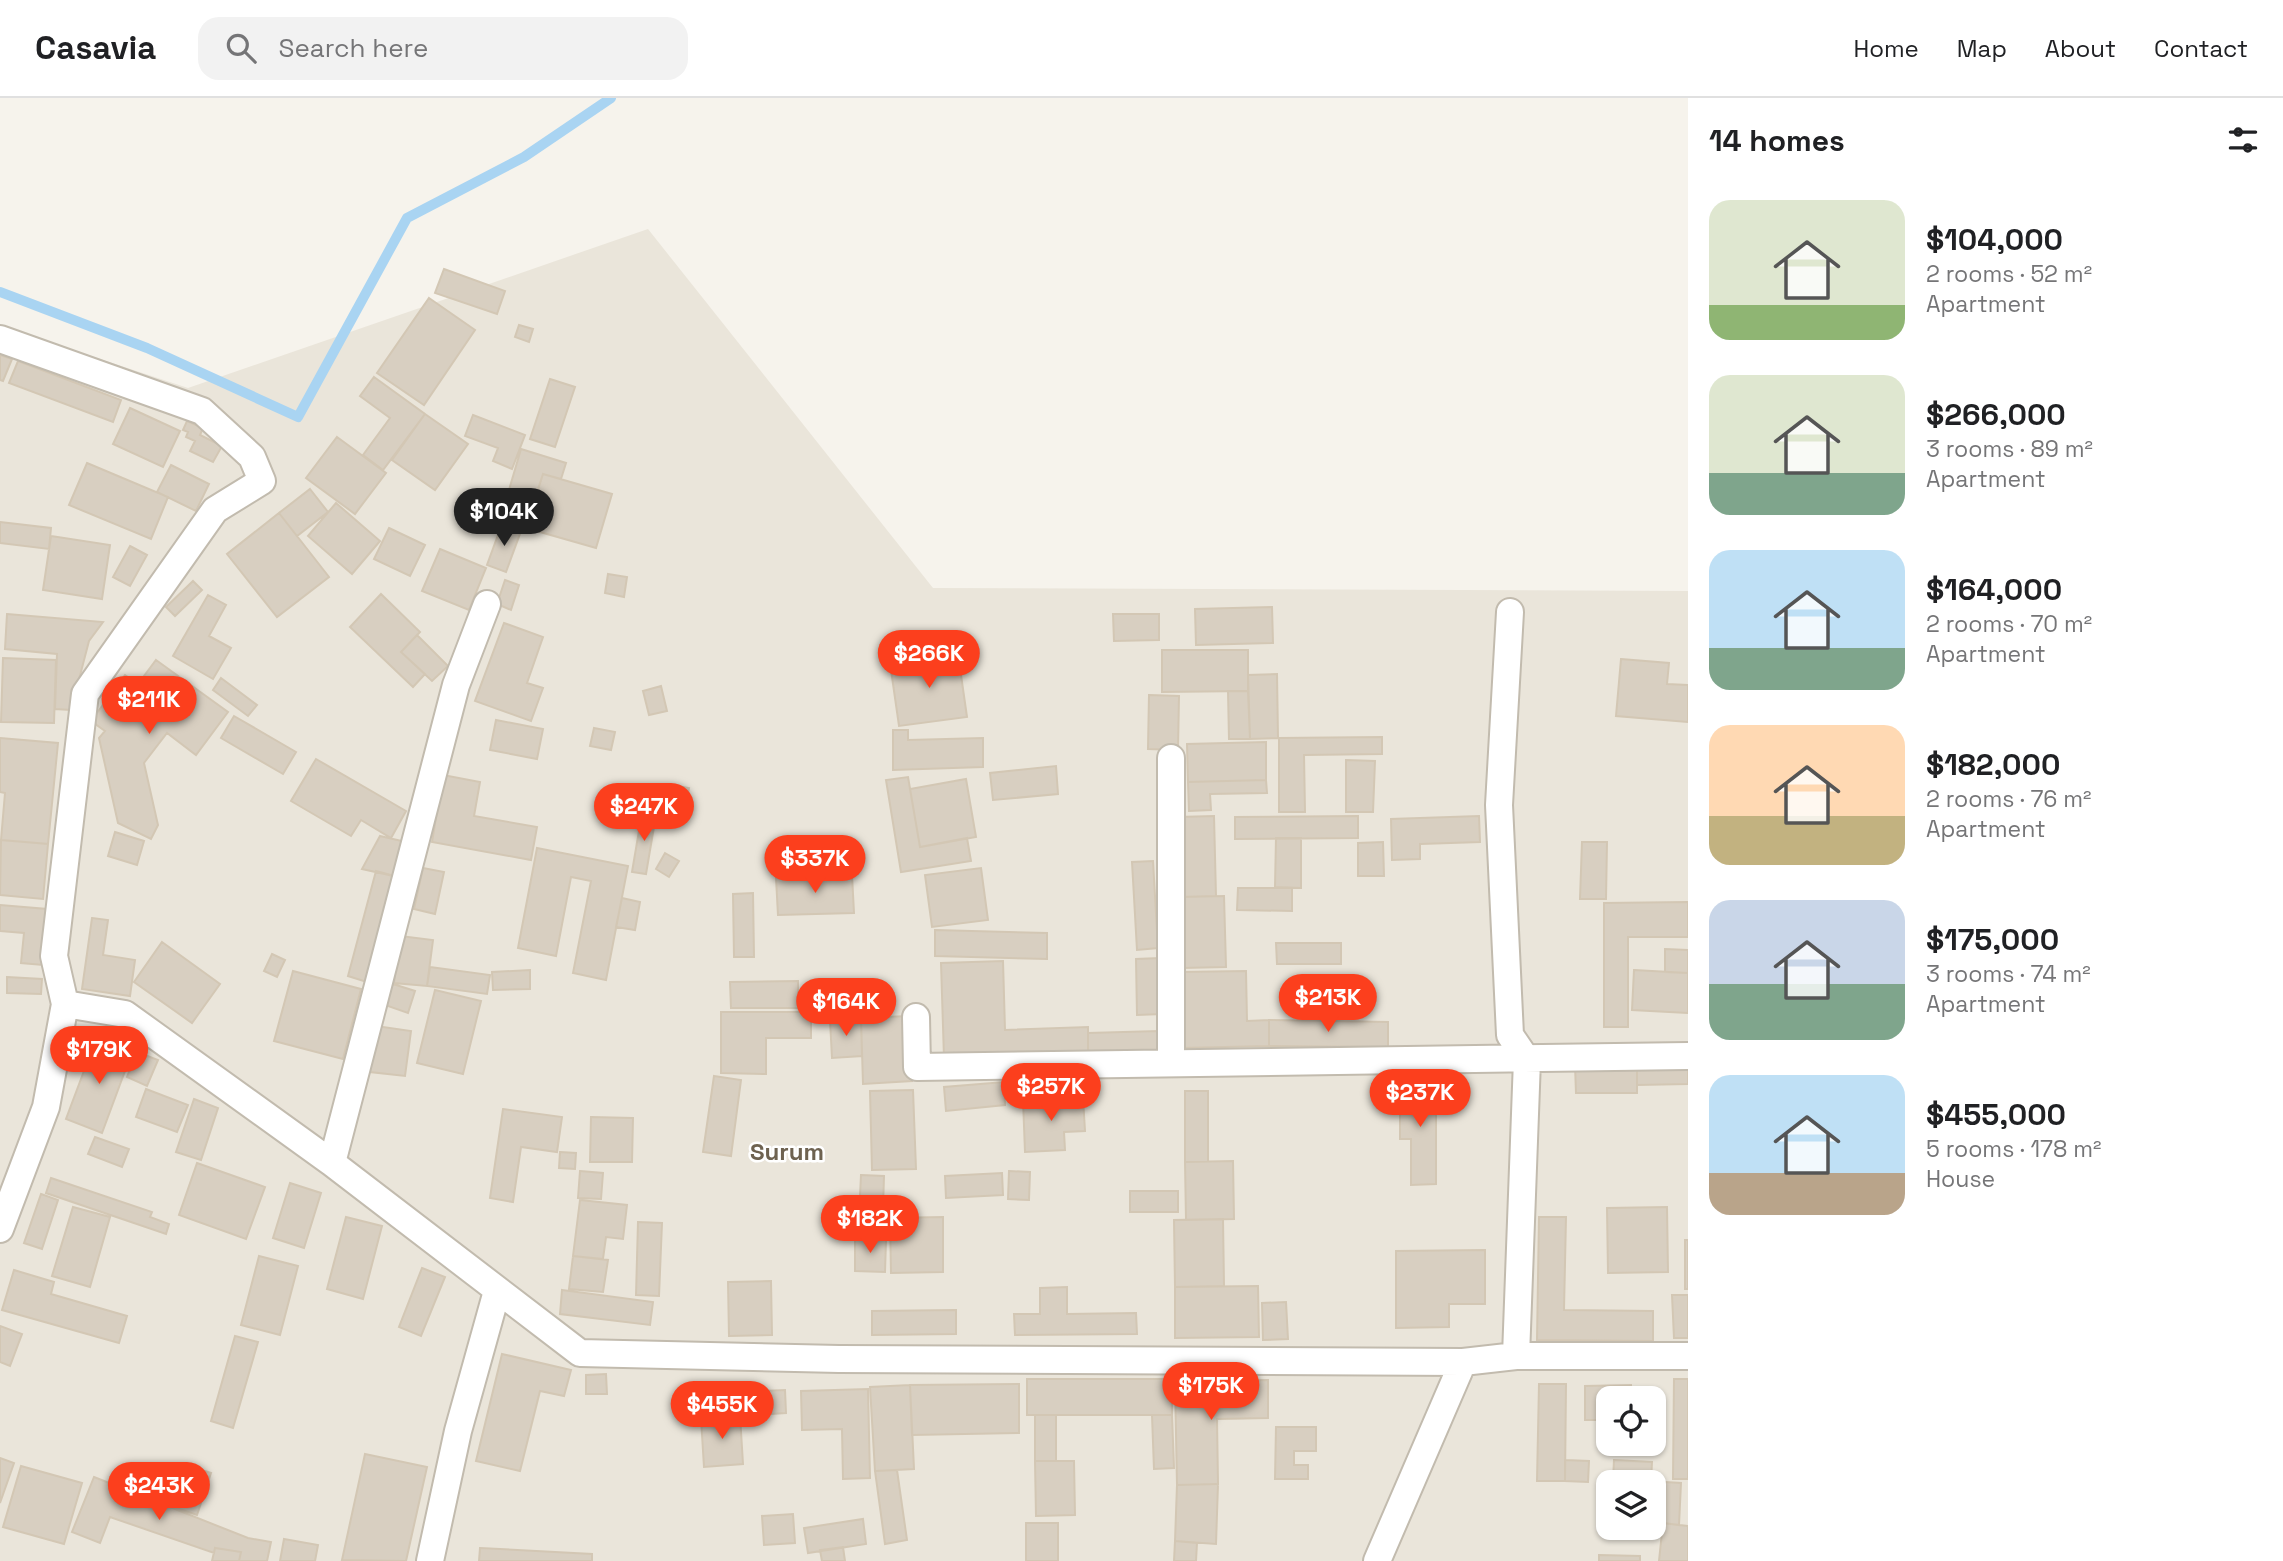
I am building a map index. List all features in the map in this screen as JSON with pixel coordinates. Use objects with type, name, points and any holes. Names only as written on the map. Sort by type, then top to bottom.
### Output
[{"type":"street","points":[[0,339],[202,411],[252,457],[262,481],[215,510],[85,694],[54,956],[65,1004],[46,1107],[0,1229]]},
{"type":"street","points":[[332,1163],[456,685],[487,604]]},
{"type":"street","points":[[1510,612],[1499,805],[1510,1035],[1527,1060],[1516,1356]]},
{"type":"street","points":[[1171,758],[1171,1063]]},
{"type":"street","points":[[65,1004],[125,1014],[332,1163],[580,1353],[839,1359],[1463,1362],[1516,1356],[1688,1356]]},
{"type":"street","points":[[916,1017],[917,1067],[1688,1056]]},
{"type":"street","points":[[430,1561],[458,1431],[497,1291]]},
{"type":"street","points":[[1377,1561],[1463,1362]]},
{"type":"shaded area","name":"Surum","points":[[648,229],[933,588],[1688,591],[1688,1561],[0,1561],[0,326],[188,388]]},
{"type":"building","points":[[444,269],[505,291],[497,314],[435,293]]},
{"type":"building","points":[[429,298],[475,330],[424,405],[377,373]]},
{"type":"building","points":[[519,325],[533,329],[529,342],[515,337]]},
{"type":"building","points":[[0,355],[12,359],[3,381],[0,380]]},
{"type":"building","points":[[18,361],[121,400],[113,422],[9,383]]},
{"type":"building","points":[[374,377],[425,414],[383,470],[363,455],[390,418],[360,396]]},
{"type":"building","points":[[550,379],[575,387],[555,447],[530,439]]},
{"type":"building","points":[[130,408],[180,431],[163,467],[113,444]]},
{"type":"building","points":[[425,414],[468,444],[435,490],[392,460]]},
{"type":"building","points":[[473,415],[525,435],[512,469],[493,461],[498,448],[465,436]]},
{"type":"building","points":[[187,421],[203,428],[200,435],[222,446],[213,462],[190,451],[195,441],[186,437],[188,432],[183,430]]},
{"type":"building","points":[[337,437],[386,473],[355,514],[306,478]]},
{"type":"building","points":[[521,449],[566,463],[561,479],[543,474],[535,498],[509,490]]},
{"type":"building","points":[[87,463],[168,497],[151,539],[69,505]]},
{"type":"building","points":[[171,465],[209,484],[196,511],[157,492]]},
{"type":"building","points":[[543,474],[612,494],[596,548],[526,528]]},
{"type":"building","points":[[310,489],[328,512],[297,536],[279,513]]},
{"type":"building","points":[[336,503],[380,541],[352,574],[308,536]]},
{"type":"building","points":[[279,513],[329,577],[277,617],[227,554]]},
{"type":"building","points":[[0,522],[51,528],[49,549],[0,543]]},
{"type":"building","points":[[502,524],[521,531],[506,572],[487,565]]},
{"type":"building","points":[[389,528],[425,545],[410,576],[374,559]]},
{"type":"building","points":[[51,536],[110,545],[102,599],[43,590]]},
{"type":"building","points":[[130,546],[147,555],[130,586],[113,577]]},
{"type":"building","points":[[440,549],[486,568],[469,610],[422,591]]},
{"type":"building","points":[[608,574],[627,577],[624,597],[605,593]]},
{"type":"building","points":[[505,580],[519,585],[511,610],[497,604]]},
{"type":"building","points":[[193,581],[202,590],[175,616],[166,607]]},
{"type":"building","points":[[381,594],[420,632],[401,652],[425,674],[413,687],[350,627]]},
{"type":"building","points":[[208,595],[226,605],[209,636],[231,648],[213,679],[173,656]]},
{"type":"building","points":[[1272,607],[1273,643],[1196,645],[1195,609]]},
{"type":"building","points":[[7,614],[103,622],[89,641],[71,710],[55,709],[57,654],[5,649]]},
{"type":"building","points":[[1113,614],[1159,614],[1159,640],[1114,641]]},
{"type":"building","points":[[504,623],[543,637],[527,683],[543,688],[531,721],[475,701]]},
{"type":"building","points":[[417,635],[448,666],[432,681],[401,652]]},
{"type":"building","points":[[1162,650],[1248,650],[1248,691],[1162,692]]},
{"type":"building","points":[[958,654],[967,717],[899,726],[890,663]]},
{"type":"building","points":[[3,658],[56,660],[54,723],[1,722]]},
{"type":"building","points":[[1621,659],[1669,663],[1667,684],[1688,685],[1688,722],[1616,716]]},
{"type":"building","points":[[156,660],[228,712],[196,755],[167,733],[144,763],[158,825],[151,839],[118,823],[99,738],[105,731],[91,721],[125,675],[138,684]]},
{"type":"building","points":[[1277,674],[1278,738],[1250,739],[1248,675]]},
{"type":"building","points":[[221,678],[257,705],[248,716],[213,690]]},
{"type":"building","points":[[661,686],[667,711],[649,715],[643,691]]},
{"type":"building","points":[[1228,691],[1248,691],[1250,739],[1229,739]]},
{"type":"building","points":[[1149,695],[1179,696],[1178,750],[1148,749]]},
{"type":"building","points":[[234,716],[296,752],[283,774],[221,738]]},
{"type":"building","points":[[496,720],[543,729],[537,759],[490,750]]},
{"type":"building","points":[[594,728],[615,732],[611,750],[590,746]]},
{"type":"building","points":[[893,730],[908,730],[908,740],[983,738],[983,767],[893,770]]},
{"type":"building","points":[[1382,737],[1382,754],[1304,755],[1305,812],[1279,812],[1279,738]]},
{"type":"building","points":[[0,738],[58,743],[48,844],[1,840],[5,793],[0,792]]},
{"type":"building","points":[[1266,742],[1266,780],[1188,782],[1187,744]]},
{"type":"building","points":[[316,759],[406,811],[391,838],[361,820],[351,836],[291,801]]},
{"type":"building","points":[[1346,760],[1375,761],[1373,812],[1346,812]]},
{"type":"building","points":[[1056,766],[1058,794],[993,800],[990,773]]},
{"type":"building","points":[[443,775],[480,782],[474,816],[537,827],[531,860],[432,842]]},
{"type":"building","points":[[908,777],[920,847],[967,838],[971,861],[901,872],[886,780]]},
{"type":"building","points":[[966,779],[976,837],[920,847],[910,789]]},
{"type":"building","points":[[1266,780],[1267,793],[1210,794],[1211,810],[1189,811],[1188,782]]},
{"type":"building","points":[[672,785],[689,788],[684,814],[667,811]]},
{"type":"building","points":[[642,813],[656,815],[646,874],[632,872]]},
{"type":"building","points":[[1214,816],[1216,896],[1180,897],[1178,817]]},
{"type":"building","points":[[1358,816],[1358,838],[1235,839],[1235,817]]},
{"type":"building","points":[[1479,816],[1480,842],[1420,844],[1420,859],[1392,860],[1391,819]]},
{"type":"building","points":[[115,832],[144,841],[137,865],[108,856]]},
{"type":"building","points":[[380,836],[406,842],[398,877],[362,869]]},
{"type":"building","points":[[1276,838],[1301,838],[1301,888],[1275,887]]},
{"type":"building","points":[[1,840],[48,844],[43,899],[0,895]]},
{"type":"building","points":[[1383,842],[1384,876],[1358,876],[1358,843]]},
{"type":"building","points":[[1582,842],[1607,842],[1606,899],[1580,899]]},
{"type":"building","points":[[537,848],[628,866],[606,980],[573,973],[591,881],[571,877],[556,956],[518,948]]},
{"type":"building","points":[[665,853],[679,861],[669,877],[656,869]]},
{"type":"building","points":[[1153,861],[1158,948],[1137,950],[1132,862]]},
{"type":"building","points":[[423,868],[444,872],[435,914],[414,909]]},
{"type":"building","points":[[981,868],[988,920],[932,927],[925,875]]},
{"type":"building","points":[[376,871],[398,877],[370,983],[348,976]]},
{"type":"building","points":[[852,875],[854,913],[778,915],[776,878]]},
{"type":"building","points":[[1238,888],[1292,888],[1292,911],[1237,910]]},
{"type":"building","points":[[753,893],[754,957],[734,957],[733,894]]},
{"type":"building","points":[[1224,896],[1226,967],[1182,968],[1180,897]]},
{"type":"building","points":[[622,898],[640,902],[635,930],[616,927]]},
{"type":"building","points":[[1688,902],[1688,937],[1628,937],[1628,1027],[1604,1027],[1604,903]]},
{"type":"building","points":[[0,905],[47,909],[43,965],[21,963],[24,933],[0,931]]},
{"type":"building","points":[[92,918],[108,920],[103,955],[135,960],[130,996],[82,989]]},
{"type":"building","points":[[935,930],[1047,933],[1047,959],[935,956]]},
{"type":"building","points":[[400,936],[433,940],[427,986],[394,983]]},
{"type":"building","points":[[162,942],[220,984],[192,1023],[134,982]]},
{"type":"building","points":[[1276,943],[1341,943],[1341,964],[1277,964]]},
{"type":"building","points":[[1665,949],[1688,950],[1688,973],[1665,972]]},
{"type":"building","points":[[272,954],[285,960],[277,977],[264,971]]},
{"type":"building","points":[[1160,958],[1162,1014],[1137,1015],[1136,959]]},
{"type":"building","points":[[1003,961],[1005,1030],[1088,1027],[1088,1052],[944,1058],[941,963]]},
{"type":"building","points":[[430,967],[490,975],[487,994],[427,986]]},
{"type":"building","points":[[530,970],[530,989],[493,990],[492,972]]},
{"type":"building","points":[[1634,970],[1688,973],[1688,1013],[1632,1010]]},
{"type":"building","points":[[293,971],[361,989],[343,1059],[274,1041]]},
{"type":"building","points":[[1246,971],[1247,1021],[1269,1020],[1269,1046],[1180,1048],[1179,972]]},
{"type":"building","points":[[7,977],[42,979],[41,994],[7,993]]},
{"type":"building","points":[[798,981],[798,1008],[731,1008],[730,982]]},
{"type":"building","points":[[393,984],[415,991],[408,1013],[385,1005]]},
{"type":"building","points":[[435,990],[481,1001],[463,1074],[417,1063]]},
{"type":"building","points":[[721,1012],[811,1012],[811,1038],[766,1038],[766,1074],[721,1073]]},
{"type":"building","points":[[909,1016],[912,1081],[863,1084],[861,1018]]},
{"type":"building","points":[[861,1018],[862,1056],[832,1058],[830,1020]]},
{"type":"building","points":[[1269,1020],[1388,1022],[1388,1047],[1269,1046]]},
{"type":"building","points":[[376,1026],[411,1031],[405,1076],[370,1072]]},
{"type":"building","points":[[1159,1031],[1159,1051],[1088,1052],[1088,1033]]},
{"type":"building","points":[[96,1039],[132,1052],[102,1133],[66,1119]]},
{"type":"building","points":[[137,1052],[158,1060],[147,1086],[127,1077]]},
{"type":"building","points":[[1575,1065],[1637,1066],[1637,1093],[1576,1093]]},
{"type":"building","points":[[1688,1065],[1688,1084],[1637,1085],[1637,1066]]},
{"type":"building","points":[[714,1076],[741,1080],[731,1156],[703,1152]]},
{"type":"building","points":[[1004,1082],[1005,1105],[946,1111],[944,1087]]},
{"type":"building","points":[[1400,1082],[1436,1082],[1436,1184],[1411,1185],[1411,1139],[1400,1139]]},
{"type":"building","points":[[146,1089],[188,1105],[177,1132],[136,1117]]},
{"type":"building","points":[[913,1090],[916,1169],[872,1170],[870,1091]]},
{"type":"building","points":[[1185,1091],[1208,1091],[1208,1162],[1185,1162]]},
{"type":"building","points":[[1083,1098],[1085,1131],[1064,1132],[1065,1150],[1025,1152],[1023,1100]]},
{"type":"building","points":[[194,1099],[218,1108],[201,1160],[176,1152]]},
{"type":"building","points":[[503,1109],[562,1117],[557,1152],[521,1147],[513,1202],[490,1198]]},
{"type":"building","points":[[591,1117],[633,1118],[632,1162],[590,1162]]},
{"type":"building","points":[[95,1137],[129,1149],[122,1167],[88,1154]]},
{"type":"building","points":[[560,1152],[576,1153],[575,1169],[559,1168]]},
{"type":"building","points":[[1233,1161],[1234,1219],[1186,1220],[1185,1162]]},
{"type":"building","points":[[197,1163],[265,1187],[246,1239],[179,1215]]},
{"type":"building","points":[[580,1171],[603,1173],[601,1199],[578,1198]]},
{"type":"building","points":[[1009,1171],[1030,1172],[1029,1200],[1008,1199]]},
{"type":"building","points":[[1002,1173],[1003,1195],[946,1198],[945,1176]]},
{"type":"building","points":[[861,1175],[884,1176],[882,1240],[858,1239]]},
{"type":"building","points":[[51,1178],[152,1212],[150,1217],[169,1224],[166,1234],[46,1193]]},
{"type":"building","points":[[290,1183],[321,1193],[304,1248],[273,1238]]},
{"type":"building","points":[[1130,1191],[1178,1191],[1178,1212],[1130,1212]]},
{"type":"building","points":[[41,1194],[58,1200],[42,1249],[24,1243]]},
{"type":"building","points":[[580,1200],[627,1205],[623,1239],[606,1237],[603,1259],[573,1256]]},
{"type":"building","points":[[73,1207],[110,1217],[90,1287],[52,1276]]},
{"type":"building","points":[[1667,1207],[1668,1272],[1608,1273],[1607,1208]]},
{"type":"building","points":[[346,1217],[382,1226],[363,1299],[327,1289]]},
{"type":"building","points":[[943,1217],[943,1272],[891,1273],[890,1218]]},
{"type":"building","points":[[1539,1217],[1566,1217],[1564,1310],[1653,1311],[1653,1341],[1537,1340]]},
{"type":"building","points":[[1223,1219],[1224,1286],[1175,1287],[1174,1220]]},
{"type":"building","points":[[638,1222],[662,1223],[659,1296],[636,1295]]},
{"type":"building","points":[[855,1239],[886,1240],[885,1272],[855,1271]]},
{"type":"building","points":[[1685,1240],[1688,1240],[1688,1289],[1685,1289]]},
{"type":"building","points":[[1485,1250],[1485,1304],[1449,1304],[1449,1327],[1396,1328],[1396,1251]]},
{"type":"building","points":[[259,1256],[298,1266],[280,1335],[241,1325]]},
{"type":"building","points":[[573,1256],[608,1260],[603,1292],[569,1289]]},
{"type":"building","points":[[422,1268],[445,1277],[421,1336],[399,1327]]},
{"type":"building","points":[[14,1270],[54,1282],[51,1294],[127,1316],[119,1343],[2,1310]]},
{"type":"building","points":[[771,1281],[772,1335],[729,1336],[728,1282]]},
{"type":"building","points":[[1258,1286],[1259,1337],[1175,1338],[1175,1287]]},
{"type":"building","points":[[1067,1287],[1067,1314],[1136,1313],[1137,1334],[1015,1335],[1014,1314],[1040,1314],[1040,1288]]},
{"type":"building","points":[[562,1290],[653,1302],[650,1325],[560,1314]]},
{"type":"building","points":[[1672,1295],[1688,1295],[1688,1338],[1674,1338]]},
{"type":"building","points":[[1286,1302],[1288,1339],[1263,1340],[1262,1303]]},
{"type":"building","points":[[956,1310],[956,1334],[872,1335],[872,1311]]},
{"type":"building","points":[[0,1326],[22,1334],[10,1366],[0,1362]]},
{"type":"building","points":[[235,1336],[258,1342],[233,1428],[211,1421]]},
{"type":"building","points":[[502,1354],[571,1370],[564,1396],[540,1391],[520,1471],[476,1461]]},
{"type":"building","points":[[606,1374],[607,1394],[586,1394],[586,1375]]},
{"type":"building","points":[[1027,1379],[1172,1379],[1172,1415],[1027,1415]]},
{"type":"building","points":[[1674,1379],[1688,1379],[1688,1479],[1673,1479]]},
{"type":"building","points":[[1268,1380],[1268,1418],[1217,1419],[1218,1484],[1177,1485],[1175,1382]]},
{"type":"building","points":[[1019,1384],[1019,1433],[912,1435],[910,1385]]},
{"type":"building","points":[[1539,1384],[1566,1384],[1565,1481],[1537,1481]]},
{"type":"building","points":[[910,1385],[914,1469],[875,1471],[870,1387]]},
{"type":"building","points":[[1631,1385],[1596,1386],[1596,1420],[1585,1420],[1585,1386]]},
{"type":"building","points":[[868,1389],[870,1478],[843,1479],[842,1429],[802,1430],[801,1391]]},
{"type":"building","points":[[785,1390],[786,1413],[736,1416],[735,1392]]},
{"type":"building","points":[[740,1415],[743,1464],[704,1467],[701,1418]]},
{"type":"building","points":[[1035,1415],[1056,1415],[1056,1461],[1035,1461]]},
{"type":"building","points":[[1152,1415],[1172,1415],[1174,1468],[1154,1469]]},
{"type":"building","points":[[1276,1427],[1316,1427],[1316,1451],[1294,1451],[1294,1465],[1308,1465],[1308,1479],[1275,1479]]},
{"type":"building","points":[[365,1454],[427,1467],[406,1561],[342,1560]]},
{"type":"building","points":[[0,1458],[14,1463],[0,1503]]},
{"type":"building","points":[[1565,1460],[1589,1461],[1588,1482],[1565,1481]]},
{"type":"building","points":[[1614,1460],[1652,1462],[1652,1470],[1614,1470]]},
{"type":"building","points":[[1035,1461],[1074,1461],[1075,1515],[1036,1516]]},
{"type":"building","points":[[21,1466],[82,1483],[64,1544],[3,1527]]},
{"type":"building","points":[[189,1466],[211,1473],[197,1515],[176,1508]]},
{"type":"building","points":[[897,1470],[907,1540],[885,1544],[875,1471]]},
{"type":"building","points":[[94,1477],[248,1538],[271,1542],[267,1561],[239,1561],[241,1552],[215,1548],[214,1553],[110,1517],[100,1543],[72,1532]]},
{"type":"building","points":[[1666,1482],[1681,1483],[1679,1525],[1666,1523]]},
{"type":"building","points":[[1218,1484],[1216,1544],[1175,1541],[1177,1485]]},
{"type":"building","points":[[793,1514],[795,1543],[764,1545],[762,1516]]},
{"type":"building","points":[[863,1519],[866,1544],[808,1553],[804,1528]]},
{"type":"building","points":[[1026,1523],[1058,1523],[1058,1561],[1026,1561]]},
{"type":"building","points":[[1666,1523],[1688,1526],[1688,1561],[1659,1561],[1661,1540],[1666,1540]]},
{"type":"building","points":[[284,1539],[318,1545],[315,1561],[280,1561]]},
{"type":"building","points":[[1175,1541],[1197,1543],[1196,1561],[1174,1561]]},
{"type":"building","points":[[843,1547],[845,1561],[822,1561],[820,1550]]},
{"type":"building","points":[[215,1548],[241,1552],[239,1561],[212,1561]]},
{"type":"building","points":[[480,1548],[592,1554],[592,1561],[479,1561]]},
{"type":"building","points":[[1599,1555],[1640,1556],[1640,1561],[1599,1561]]},
{"type":"waterway","points":[[0,292],[147,348],[298,417],[407,218],[524,157],[611,98]]},
{"type":"district","name":"Surum","points":[[787,1152]]}]
